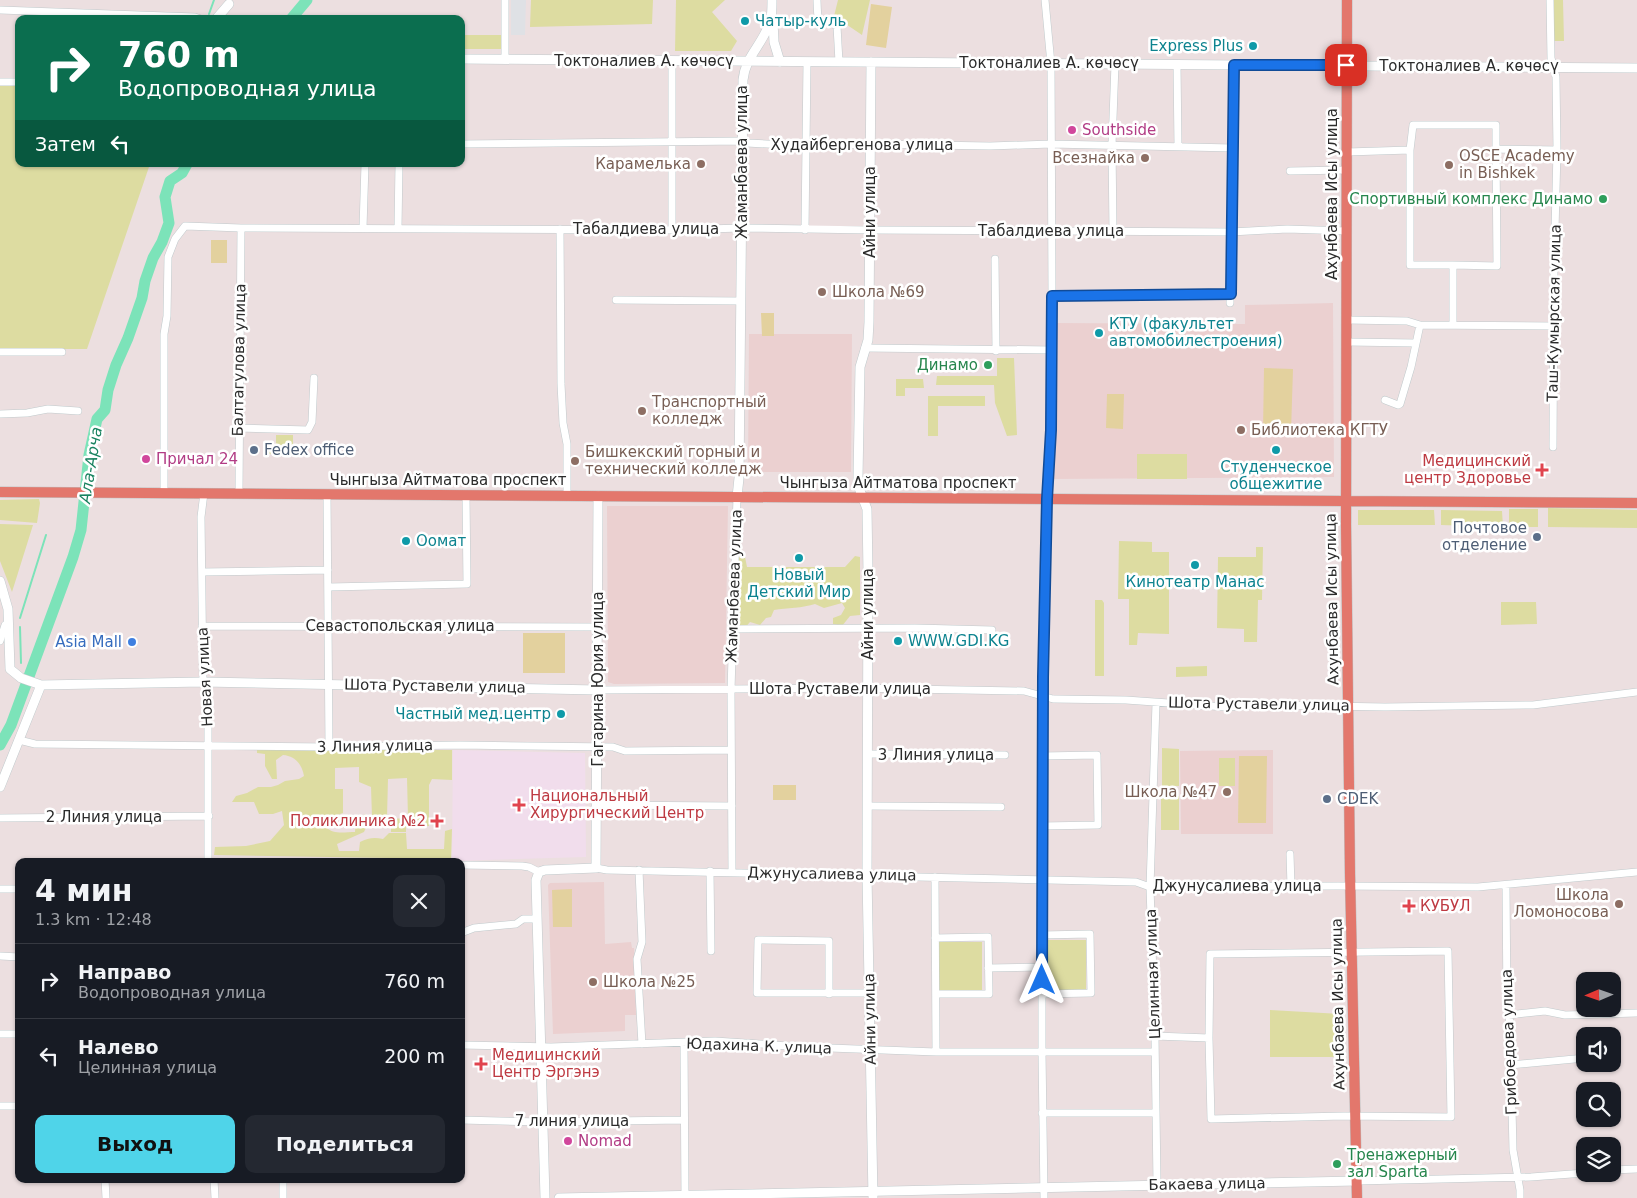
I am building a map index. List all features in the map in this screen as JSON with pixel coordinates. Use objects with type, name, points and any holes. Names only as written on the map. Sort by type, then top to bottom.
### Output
[{"type":"main road","name":"Жаманбаева улица","points":[[737,497],[739,478],[743,80],[748,62],[764,36],[772,16],[772,0]]},
{"type":"main road","name":"Ахунбаева Исы улица","points":[[1347,0],[1346,501],[1350,886],[1357,1198]]},
{"type":"main road","points":[[219,15],[230,2]]},
{"type":"main road","points":[[225,15],[230,2]]},
{"type":"main road","points":[[772,16],[774,42],[780,62]]},
{"type":"main road","name":"Токтоналиев А. көчөсү","points":[[465,59],[1637,68]]},
{"type":"main road","name":"Айни улица","points":[[871,62],[870,322],[868,340],[864,348],[860,367],[859,488],[867,509],[867,875],[873,1194]]},
{"type":"main road","name":"Чынгыза Айтматова проспект","points":[[0,492],[1637,503]]},
{"type":"main road","name":"Гагарина Юрия улица","points":[[596,868],[599,627],[598,496]]},
{"type":"main road","points":[[0,581],[7,603],[9,665],[12,672],[20,678],[39,684],[0,787]]},
{"type":"main road","name":"Шота Руставели улица","points":[[39,684],[203,682],[598,690]]},
{"type":"main road","points":[[545,1198],[536,880],[539,872],[545,870],[596,868]]},
{"type":"main road","name":"Бакаева улица","points":[[559,1198],[873,1194],[1157,1184],[1357,1181]]},
{"type":"street","points":[[505,0],[505,60]]},
{"type":"street","points":[[817,0],[818,18],[820,21],[837,26],[839,62]]},
{"type":"street","points":[[1044,1198],[1042,1113],[1042,756],[1052,350],[1051,64],[1045,0]]},
{"type":"street","name":"Таш-Кумырская улица","points":[[1550,0],[1551,58],[1556,78],[1557,150],[1553,326],[1553,447]]},
{"type":"street","points":[[0,10],[112,15]]},
{"type":"street","points":[[672,61],[672,230]]},
{"type":"street","points":[[805,230],[807,62]]},
{"type":"street","points":[[1113,232],[1112,145],[1115,64]]},
{"type":"street","points":[[1177,64],[1178,147]]},
{"type":"street","points":[[1230,303],[1234,65]]},
{"type":"street","points":[[0,82],[15,82]]},
{"type":"street","points":[[1413,125],[1496,125],[1496,149],[1497,266],[1410,265],[1410,150],[1413,125]]},
{"type":"street","name":"Худайбергенова улица","points":[[465,144],[743,142],[747,144],[806,146],[871,144],[990,146],[1051,144],[1233,148]]},
{"type":"street","points":[[1496,149],[1557,150]]},
{"type":"street","points":[[1347,152],[1410,150]]},
{"type":"street","points":[[363,228],[365,167]]},
{"type":"street","points":[[398,228],[399,167]]},
{"type":"street","points":[[1290,171],[1347,170]]},
{"type":"street","name":"Табалдиева улица","points":[[164,492],[164,334],[168,316],[168,257],[175,239],[185,226],[241,228],[672,230],[742,228],[1113,232],[1347,231]]},
{"type":"street","name":"Балтагулова улица","points":[[239,493],[241,228]]},
{"type":"street","points":[[560,229],[561,384],[563,423],[567,444],[567,495]]},
{"type":"street","points":[[995,259],[996,351]]},
{"type":"street","points":[[1453,265],[1453,325]]},
{"type":"street","points":[[1052,296],[1231,294]]},
{"type":"street","points":[[616,300],[741,301]]},
{"type":"street","points":[[1347,320],[1407,321],[1420,325],[1553,326]]},
{"type":"street","points":[[1385,400],[1400,404],[1420,325]]},
{"type":"street","points":[[1347,342],[1416,343]]},
{"type":"street","points":[[864,348],[996,351],[1052,350]]},
{"type":"street","points":[[0,352],[62,352]]},
{"type":"street","points":[[238,428],[308,430],[312,422],[314,378]]},
{"type":"street","points":[[0,414],[27,413],[48,409],[78,410]]},
{"type":"street","name":"Новая улица","points":[[204,493],[201,512],[202,626],[203,682],[208,689],[208,858]]},
{"type":"street","points":[[327,494],[329,747]]},
{"type":"street","points":[[329,587],[467,584],[466,494]]},
{"type":"street","name":"Жаманбаева улица","points":[[732,872],[731,690],[737,497]]},
{"type":"street","points":[[202,572],[328,570]]},
{"type":"street","points":[[0,641],[5,625],[8,623]]},
{"type":"street","name":"Севастопольская улица","points":[[202,626],[599,627]]},
{"type":"street","points":[[734,629],[868,628],[992,630]]},
{"type":"street","name":"Шота Руставели улица","points":[[598,690],[867,688],[1024,691],[1053,699],[1126,700],[1225,707],[1533,705],[1637,692]]},
{"type":"street","name":"Целинная улица","points":[[1156,703],[1150,887],[1157,1184]]},
{"type":"street","name":"3 Линия улица","points":[[19,740],[35,744],[329,747],[451,745],[613,747],[625,751],[731,750]]},
{"type":"street","name":"3 Линия улица","points":[[867,754],[1005,755]]},
{"type":"street","points":[[1042,756],[1097,755],[1098,825],[1042,826]]},
{"type":"street","points":[[598,805],[732,806]]},
{"type":"street","points":[[867,806],[1001,807]]},
{"type":"street","name":"2 Линия улица","points":[[0,818],[209,816]]},
{"type":"street","points":[[1290,854],[1290,886]]},
{"type":"street","points":[[465,865],[522,866],[539,872]]},
{"type":"street","name":"Джунусалиева улица","points":[[596,868],[607,870],[1136,882],[1150,887],[1478,887],[1506,886],[1637,872]]},
{"type":"street","points":[[639,870],[642,942],[637,959],[642,1044]]},
{"type":"street","points":[[710,871],[711,951]]},
{"type":"street","points":[[935,877],[936,1052]]},
{"type":"street","name":"Грибоедова улица","points":[[1506,886],[1507,1004],[1513,1150],[1520,1198]]},
{"type":"street","points":[[0,889],[15,889]]},
{"type":"street","points":[[465,931],[474,928],[516,924],[523,919],[537,919]]},
{"type":"street","points":[[1042,935],[1090,934],[1091,993],[1042,994]]},
{"type":"street","points":[[936,938],[988,937],[988,994],[936,994]]},
{"type":"street","points":[[828,994],[829,941],[758,940],[757,994],[828,994],[869,993]]},
{"type":"street","points":[[1448,951],[1451,1117],[1356,1116],[1211,1119],[1210,954],[1352,952],[1448,951]]},
{"type":"street","points":[[0,956],[15,957]]},
{"type":"street","points":[[988,968],[1042,967]]},
{"type":"street","points":[[1508,1014],[1545,1011],[1565,1015],[1637,1013]]},
{"type":"street","points":[[0,1034],[15,1034]]},
{"type":"street","points":[[1155,1036],[1210,1038]]},
{"type":"street","name":"Юдахина К. улица","points":[[465,1044],[541,1047],[723,1041],[802,1047],[936,1052],[1155,1052]]},
{"type":"street","points":[[684,1043],[683,1120],[685,1196]]},
{"type":"street","points":[[1510,1064],[1576,1059]]},
{"type":"street","points":[[0,1106],[15,1106]]},
{"type":"street","points":[[1042,1113],[1156,1113]]},
{"type":"street","name":"7 линия улица","points":[[465,1120],[543,1122],[683,1120]]},
{"type":"street","points":[[1621,1169],[1637,1168]]},
{"type":"street","name":"Бакаева улица","points":[[1357,1181],[1576,1173]]},
{"type":"street","points":[[105,1183],[106,1198]]},
{"type":"street","points":[[214,1183],[215,1198]]},
{"type":"street","points":[[283,1183],[283,1198]]},
{"type":"shaded area","points":[[511,0],[526,0],[525,35],[511,35]]},
{"type":"shaded area","points":[[531,0],[653,0],[652,24],[530,27]]},
{"type":"shaded area","points":[[676,0],[725,0],[712,12],[737,41],[731,51],[675,51]]},
{"type":"shaded area","points":[[838,0],[870,0],[862,35],[834,16]]},
{"type":"shaded area","points":[[1553,0],[1563,0],[1564,41],[1553,41]]},
{"type":"shaded area","points":[[871,4],[892,7],[886,48],[866,45]]},
{"type":"shaded area","points":[[465,35],[505,35],[505,49],[465,49]]},
{"type":"shaded area","points":[[0,86],[15,86],[15,167],[149,167],[87,349],[0,349]]},
{"type":"shaded area","points":[[211,240],[227,240],[227,263],[211,263]]},
{"type":"shaded area","points":[[1333,303],[1334,477],[1053,479],[1053,323],[1245,324],[1245,305]]},
{"type":"shaded area","points":[[761,313],[774,313],[774,336],[762,336]]},
{"type":"shaded area","points":[[749,334],[852,334],[851,472],[748,472]]},
{"type":"shaded area","points":[[997,358],[1014,358],[1017,435],[1007,436],[995,403],[994,385],[936,385],[937,376],[997,376]]},
{"type":"shaded area","points":[[1264,368],[1293,369],[1291,432],[1263,431]]},
{"type":"shaded area","points":[[896,379],[923,379],[924,388],[905,388],[905,396],[896,396]]},
{"type":"shaded area","points":[[1107,394],[1124,394],[1123,429],[1106,428]]},
{"type":"shaded area","points":[[928,396],[985,396],[985,406],[938,406],[938,436],[928,436]]},
{"type":"shaded area","points":[[276,435],[293,435],[293,454],[267,454],[267,444],[276,444]]},
{"type":"shaded area","points":[[1137,454],[1187,454],[1187,479],[1137,479]]},
{"type":"shaded area","points":[[39,499],[37,523],[0,520],[0,500]]},
{"type":"shaded area","points":[[607,506],[728,506],[725,683],[614,684],[608,682]]},
{"type":"shaded area","points":[[1548,508],[1637,510],[1637,528],[1548,527]]},
{"type":"shaded area","points":[[1509,509],[1538,509],[1538,527],[1509,527]]},
{"type":"shaded area","points":[[1358,510],[1434,510],[1435,525],[1358,525]]},
{"type":"shaded area","points":[[1441,510],[1502,511],[1503,527],[1441,525]]},
{"type":"shaded area","points":[[0,524],[33,525],[12,592],[0,561]]},
{"type":"shaded area","points":[[1119,541],[1152,542],[1152,552],[1169,552],[1169,634],[1138,633],[1137,645],[1129,645],[1129,599],[1118,599]]},
{"type":"shaded area","points":[[1256,547],[1263,547],[1262,600],[1258,600],[1257,642],[1244,642],[1244,629],[1217,628],[1218,557],[1256,557]]},
{"type":"shaded area","points":[[744,552],[747,567],[845,567],[855,556],[860,557],[860,615],[850,616],[842,626],[833,624],[833,618],[841,615],[845,608],[842,603],[824,608],[815,604],[774,610],[771,617],[766,618],[760,625],[750,622],[743,630],[737,613],[740,582],[736,566]]},
{"type":"shaded area","points":[[1095,600],[1102,600],[1104,603],[1104,676],[1095,676]]},
{"type":"shaded area","points":[[1501,602],[1536,602],[1537,624],[1501,625]]},
{"type":"shaded area","points":[[523,633],[565,633],[565,673],[523,673]]},
{"type":"shaded area","points":[[1207,666],[1207,676],[1176,677],[1176,667]]},
{"type":"shaded area","points":[[1162,748],[1179,749],[1179,786],[1162,786]]},
{"type":"shaded area","points":[[257,750],[452,750],[452,780],[432,779],[429,785],[429,826],[406,827],[406,832],[391,832],[391,819],[408,818],[407,778],[388,779],[387,817],[372,817],[371,787],[359,782],[359,767],[335,768],[335,789],[343,789],[343,813],[329,818],[326,827],[336,832],[355,832],[356,817],[362,817],[365,814],[369,821],[364,832],[337,844],[339,851],[359,851],[360,842],[371,838],[383,839],[389,833],[406,833],[407,849],[444,849],[445,831],[452,829],[451,858],[214,855],[215,847],[246,846],[270,841],[284,825],[282,811],[273,814],[259,814],[254,802],[232,802],[236,796],[258,787],[271,787],[304,776],[302,768],[297,761],[283,755],[276,760],[277,779],[272,779],[265,766],[265,754],[257,753]]},
{"type":"shaded area","name":"Национальный Хирургический Центр","points":[[453,750],[585,753],[586,857],[465,861],[465,858],[452,858]]},
{"type":"shaded area","name":"Школа №47","points":[[1273,750],[1273,834],[1181,834],[1180,751]]},
{"type":"shaded area","points":[[1239,756],[1267,756],[1266,823],[1238,823]]},
{"type":"shaded area","points":[[1219,758],[1235,758],[1235,786],[1219,786]]},
{"type":"shaded area","points":[[773,785],[796,785],[796,800],[773,800]]},
{"type":"shaded area","points":[[1161,796],[1179,796],[1179,830],[1161,830]]},
{"type":"shaded area","name":"Школа №25","points":[[604,882],[605,944],[631,942],[632,948],[634,948],[636,1015],[625,1015],[625,1031],[553,1034],[548,885],[550,883]]},
{"type":"shaded area","points":[[572,889],[572,927],[553,927],[552,890]]},
{"type":"shaded area","points":[[1045,940],[1086,940],[1086,990],[1045,990]]},
{"type":"shaded area","points":[[938,942],[982,942],[982,992],[938,992]]},
{"type":"shaded area","points":[[1270,1010],[1341,1014],[1342,1057],[1270,1057]]},
{"type":"waterway","points":[[209,14],[214,0]]},
{"type":"waterway","name":"Ала-Арча","points":[[294,15],[307,0]]},
{"type":"waterway","name":"Ала-Арча","points":[[0,745],[11,725],[73,557],[81,530],[89,455],[97,419],[105,410],[108,390],[116,365],[142,298],[145,281],[153,258],[162,242],[169,223],[165,197],[170,181],[182,173],[185,167]]},
{"type":"waterway","points":[[20,618],[46,535]]},
{"type":"waterway","points":[[20,627],[21,663]]},
{"type":"place","name":"Чатыр-куль","points":[[745,21]]},
{"type":"place","name":"Express Plus","points":[[1253,46]]},
{"type":"place","name":"Southside","points":[[1072,130]]},
{"type":"place","name":"Всезнайка","points":[[1145,158]]},
{"type":"place","name":"Карамелька","points":[[701,164]]},
{"type":"place","name":"OSCE Academy in Bishkek","points":[[1449,165]]},
{"type":"place","name":"Спортивный комплекс Динамо","points":[[1603,199]]},
{"type":"place","name":"Школа №69","points":[[822,292]]},
{"type":"place","name":"КТУ (факультет автомобилестроения)","points":[[1099,333]]},
{"type":"place","name":"Динамо","points":[[988,365]]},
{"type":"place","name":"Транспортный колледж","points":[[642,411]]},
{"type":"place","name":"Библиотека КГТУ","points":[[1241,430]]},
{"type":"place","name":"Fedex office","points":[[254,450]]},
{"type":"place","name":"Студенческое общежитие","points":[[1276,450]]},
{"type":"place","name":"Причал 24","points":[[146,459]]},
{"type":"place","name":"Бишкекский горный и технический колледж","points":[[575,461]]},
{"type":"place","name":"Медицинский центр Здоровье","points":[[1542,470]]},
{"type":"place","name":"Почтовое отделение","points":[[1537,537]]},
{"type":"place","name":"Оомат","points":[[406,541]]},
{"type":"place","name":"Новый Детский Мир","points":[[799,558]]},
{"type":"place","name":"Кинотеатр Манас","points":[[1195,565]]},
{"type":"place","name":"WWW.GDI.KG","points":[[898,641]]},
{"type":"place","name":"Asia Mall","points":[[132,642]]},
{"type":"place","name":"Частный мед.центр","points":[[561,714]]},
{"type":"place","name":"Школа №47","points":[[1227,792]]},
{"type":"place","name":"CDEK","points":[[1327,799]]},
{"type":"place","name":"Национальный Хирургический Центр","points":[[519,805]]},
{"type":"place","name":"Поликлиника №2","points":[[437,821]]},
{"type":"place","name":"Школа Ломоносова","points":[[1619,904]]},
{"type":"place","name":"КУБУЛ","points":[[1409,906]]},
{"type":"place","name":"Школа №25","points":[[593,982]]},
{"type":"place","name":"Медицинский Центр Эргэнэ","points":[[481,1064]]},
{"type":"place","name":"Nomad","points":[[568,1141]]},
{"type":"place","name":"Тренажерный зал Sparta","points":[[1337,1164]]},
{"type":"route","points":[[1042,980],[1043,677],[1047,499],[1051,430],[1052,296],[1231,294],[1234,65],[1346,65]]}]
